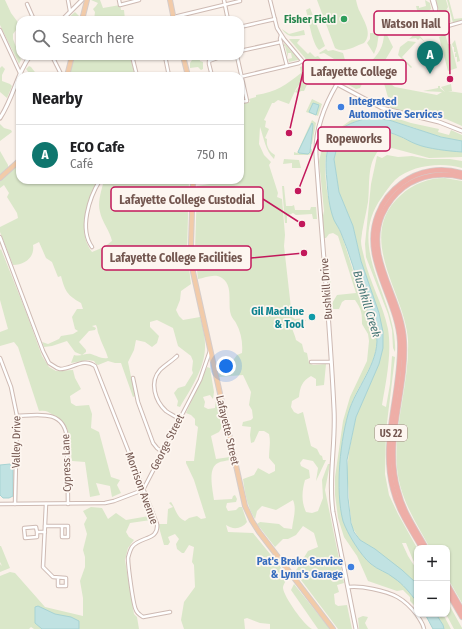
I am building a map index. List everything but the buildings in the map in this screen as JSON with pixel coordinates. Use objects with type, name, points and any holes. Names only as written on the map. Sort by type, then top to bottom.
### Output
[{"type":"highway","name":"US 22","points":[[420,545],[400,508],[390,478],[389,447],[399,363],[400,339],[395,316],[375,259],[373,235],[377,217],[383,204],[392,191],[404,181],[418,174],[435,170],[462,172]]},
{"type":"highway","name":"US 22","points":[[424,545],[401,502],[394,475],[393,451],[403,364],[404,340],[399,315],[379,258],[377,235],[381,218],[387,206],[396,194],[407,185],[420,178],[436,175],[462,177]]},
{"type":"highway","points":[[450,589],[462,610]]},
{"type":"highway","points":[[450,596],[462,617]]},
{"type":"main road","points":[[83,16],[87,0]]},
{"type":"main road","points":[[170,0],[173,16]]},
{"type":"main road","points":[[68,72],[71,60]]},
{"type":"main road","points":[[184,60],[187,72]]},
{"type":"main road","points":[[0,178],[16,164]]},
{"type":"main road","name":"Lafayette Street","points":[[193,184],[191,227],[193,272],[227,429],[247,512],[259,532],[334,629]]},
{"type":"street","points":[[68,0],[70,11]]},
{"type":"street","points":[[66,16],[82,0]]},
{"type":"street","points":[[119,0],[120,5],[139,0]]},
{"type":"street","points":[[224,0],[227,16]]},
{"type":"street","points":[[270,0],[281,35],[302,61],[313,70],[382,108],[439,122],[462,131]]},
{"type":"street","points":[[433,0],[439,24],[442,26],[462,22]]},
{"type":"street","points":[[185,16],[240,2]]},
{"type":"street","points":[[27,4],[32,16]]},
{"type":"street","points":[[244,26],[275,19]]},
{"type":"street","points":[[0,30],[20,72]]},
{"type":"street","points":[[281,35],[281,42],[287,66]]},
{"type":"street","points":[[244,51],[281,42]]},
{"type":"street","points":[[21,72],[28,60]]},
{"type":"street","points":[[54,60],[60,72]]},
{"type":"street","points":[[133,60],[136,72]]},
{"type":"street","points":[[166,60],[168,72]]},
{"type":"street","points":[[211,72],[209,61],[212,60]]},
{"type":"street","points":[[238,60],[240,72]]},
{"type":"street","points":[[244,76],[302,61]]},
{"type":"street","points":[[0,118],[9,103],[16,84]]},
{"type":"street","name":"Bushkill Drive","points":[[337,84],[327,101],[322,114],[316,148],[335,424],[331,497],[356,629]]},
{"type":"street","points":[[244,89],[247,101],[244,101]]},
{"type":"street","points":[[92,248],[88,240],[86,223],[89,208],[98,184]]},
{"type":"street","name":"Morrison Avenue","points":[[0,237],[38,340],[49,363],[57,368],[64,369],[85,362],[95,366],[157,524],[157,532],[152,537],[134,544],[130,552],[128,561],[135,609],[143,617],[170,612]]},
{"type":"street","name":"George Street","points":[[143,490],[200,380],[210,350]]},
{"type":"street","points":[[177,356],[160,370],[156,376],[154,390],[161,405],[169,413],[180,418]]},
{"type":"street","name":"Valley Drive","points":[[0,358],[11,388],[17,416],[15,504]]},
{"type":"street","points":[[311,362],[331,362]]},
{"type":"street","points":[[133,378],[138,402],[153,443],[162,452]]},
{"type":"street","name":"Cypress Lane","points":[[17,416],[44,414],[51,415],[63,425],[67,438],[68,504]]},
{"type":"street","points":[[0,504],[104,503],[114,501],[143,490]]},
{"type":"street","points":[[46,504],[44,567],[53,577],[66,578],[66,586],[58,586],[58,578]]},
{"type":"street","points":[[45,526],[62,526],[68,526],[68,537],[62,537],[62,526]]},
{"type":"street","points":[[36,527],[37,532],[37,537],[25,538],[24,528],[36,527]]},
{"type":"street","points":[[37,532],[45,532]]},
{"type":"street","points":[[348,587],[363,587],[397,596],[411,608],[422,622],[424,629]]},
{"type":"green space","points":[[0,0],[5,0],[16,20],[16,30],[13,34],[13,39],[16,47],[16,58],[0,25]]},
{"type":"green space","points":[[91,0],[100,0],[103,8],[120,5],[121,10],[124,10],[125,16],[94,16],[95,12],[93,9],[98,3]]},
{"type":"green space","name":"Fisher Field","points":[[317,0],[356,0],[368,32],[367,39],[364,43],[346,50],[338,50],[335,48]]},
{"type":"green space","points":[[425,0],[430,3],[431,9],[419,18],[416,6],[419,6],[419,8],[426,6]]},
{"type":"green space","points":[[436,0],[446,0],[448,7],[441,20]]},
{"type":"green space","points":[[447,0],[449,0],[454,19],[462,18],[462,21],[453,23]]},
{"type":"green space","points":[[310,8],[325,46],[319,50],[313,37],[306,10]]},
{"type":"green space","points":[[448,9],[451,22],[443,24],[442,21]]},
{"type":"green space","points":[[75,12],[79,16],[70,16]]},
{"type":"green space","points":[[432,15],[434,29],[432,22],[420,25],[422,33],[420,36],[425,42],[420,38],[418,40],[416,38],[409,39],[413,36],[421,22]]},
{"type":"green space","points":[[282,29],[289,34],[304,30],[305,35],[290,36]]},
{"type":"green space","points":[[370,33],[379,33],[374,54],[367,43],[370,39]]},
{"type":"green space","points":[[384,33],[386,33],[393,47],[384,62],[396,78],[368,64],[375,58],[380,50]]},
{"type":"green space","points":[[445,34],[448,44],[451,44],[457,68],[448,71],[439,37]]},
{"type":"green space","points":[[289,39],[300,39],[297,43],[308,54],[310,52],[315,57],[318,56],[327,63],[339,67],[367,68],[366,70],[384,76],[395,87],[437,95],[442,92],[423,91],[438,88],[438,86],[440,86],[440,88],[445,92],[441,87],[451,84],[452,91],[448,91],[462,93],[462,126],[446,119],[392,109],[390,107],[385,85],[379,78],[370,75],[365,78],[360,88],[356,89],[310,64]]},
{"type":"green space","points":[[455,40],[460,61],[457,62],[457,57],[455,57],[456,52],[454,52],[454,47],[452,44]]},
{"type":"green space","points":[[408,41],[416,42],[402,57],[412,67],[411,68],[398,55],[400,47]]},
{"type":"green space","points":[[284,43],[298,60],[289,62],[288,59],[292,58],[291,53],[288,53],[288,58]]},
{"type":"green space","points":[[326,49],[328,51],[333,50],[343,53],[345,60],[334,59],[324,53],[319,53]]},
{"type":"green space","points":[[74,60],[131,60],[134,72],[70,72]]},
{"type":"green space","points":[[192,60],[200,60],[203,62],[203,69],[201,70],[198,67],[190,68],[190,63]]},
{"type":"green space","points":[[2,66],[5,69],[2,75],[2,81],[12,86],[7,98],[0,92],[0,68]]},
{"type":"green space","points":[[29,66],[35,72],[28,72],[26,69]]},
{"type":"green space","points":[[303,66],[308,73],[296,89],[289,104],[278,100],[272,103],[264,120],[266,121],[265,127],[269,129],[265,138],[267,139],[268,148],[275,155],[274,159],[267,148],[260,127],[259,144],[264,155],[271,162],[269,165],[278,193],[277,197],[282,199],[285,235],[284,246],[292,317],[295,319],[304,318],[306,321],[292,323],[296,340],[302,344],[304,352],[307,353],[309,363],[313,365],[326,364],[324,385],[316,386],[316,379],[311,376],[305,380],[300,390],[299,397],[292,401],[291,407],[294,412],[298,414],[303,412],[311,446],[317,449],[323,460],[326,460],[316,481],[318,468],[313,461],[303,459],[300,463],[301,466],[309,470],[310,478],[305,480],[303,504],[306,512],[312,513],[318,511],[323,498],[322,480],[328,464],[330,464],[325,490],[344,583],[337,585],[339,592],[334,594],[335,604],[338,606],[347,605],[352,629],[338,629],[295,572],[308,551],[318,547],[314,533],[303,526],[296,535],[288,539],[283,539],[275,547],[257,524],[260,522],[279,524],[284,528],[292,529],[295,510],[293,500],[276,510],[262,506],[257,511],[255,519],[250,510],[243,479],[254,475],[258,468],[269,474],[275,471],[275,465],[269,458],[269,434],[264,431],[259,431],[254,442],[251,443],[251,427],[242,426],[243,422],[253,418],[252,410],[249,405],[251,392],[243,375],[219,377],[219,373],[227,372],[232,367],[231,363],[237,355],[242,353],[241,338],[238,326],[231,315],[229,290],[226,281],[216,276],[198,279],[195,251],[197,186],[209,184],[244,184],[244,103],[250,102],[249,99],[256,97],[256,95],[275,90],[285,84],[301,73],[300,67]]},
{"type":"green space","points":[[310,72],[322,79],[321,80],[312,76],[312,74],[304,91],[298,93],[295,92]]},
{"type":"green space","points":[[312,99],[322,104],[318,116],[306,112]]},
{"type":"green space","points":[[377,112],[411,123],[439,129],[438,132],[449,135],[451,130],[462,135],[462,141],[438,136],[387,120],[366,118],[352,123],[335,134],[330,141],[325,162],[326,185],[330,207],[341,233],[362,297],[374,325],[377,342],[368,371],[353,399],[344,434],[339,478],[339,492],[343,518],[351,537],[363,556],[372,565],[392,576],[401,583],[414,598],[414,605],[410,601],[410,597],[403,590],[397,591],[368,581],[357,556],[344,537],[338,518],[335,495],[335,477],[343,421],[350,397],[367,361],[369,341],[368,334],[362,324],[360,309],[355,300],[345,300],[342,302],[339,309],[333,309],[331,305],[337,295],[356,293],[338,236],[333,233],[324,238],[322,220],[324,211],[319,161],[322,149],[321,138],[329,133],[333,134],[346,123],[355,118]]},
{"type":"green space","points":[[312,120],[316,123],[312,144],[310,144],[312,154],[294,155],[294,152],[297,153]]},
{"type":"green space","points":[[0,124],[12,132],[0,141]]},
{"type":"green space","points":[[375,129],[394,134],[419,145],[462,152],[462,157],[429,158],[392,148],[379,150],[371,165],[368,202],[361,241],[366,266],[383,311],[388,329],[389,358],[382,405],[386,407],[390,384],[392,356],[395,357],[386,431],[385,474],[389,495],[415,545],[414,545],[414,562],[406,543],[402,543],[414,565],[414,581],[375,549],[360,540],[352,527],[347,470],[349,452],[356,417],[379,364],[383,348],[379,313],[361,261],[353,226],[339,192],[334,159],[337,146],[356,132]]},
{"type":"green space","points":[[0,151],[8,165],[8,168],[0,175]]},
{"type":"green space","points":[[387,155],[462,161],[462,168],[445,165],[427,166],[402,175],[388,188],[372,216],[368,236],[370,255],[375,274],[389,312],[394,332],[395,352],[393,348],[392,330],[388,314],[366,257],[365,244],[371,184],[377,156],[382,158]]},
{"type":"green space","points":[[284,159],[299,160],[301,168],[292,168],[292,163],[283,164]]},
{"type":"green space","points":[[16,167],[16,184],[95,184],[87,207],[84,226],[87,244],[92,252],[104,247],[112,241],[99,208],[103,184],[189,184],[187,252],[191,284],[181,291],[180,300],[176,310],[183,320],[200,317],[205,344],[205,353],[197,377],[180,407],[177,406],[178,401],[174,393],[178,388],[185,386],[193,373],[193,361],[191,356],[178,346],[173,328],[157,320],[150,322],[150,327],[159,336],[157,343],[152,347],[145,342],[136,340],[134,350],[128,362],[135,396],[133,397],[121,363],[108,361],[98,365],[94,361],[88,360],[71,363],[74,355],[82,355],[75,352],[67,341],[44,347],[42,342],[48,344],[59,339],[61,336],[73,334],[78,331],[75,329],[72,317],[77,309],[83,309],[81,303],[67,292],[61,276],[58,277],[52,262],[46,258],[39,242],[33,245],[31,257],[28,260],[21,264],[13,265],[0,232],[0,227],[18,218],[17,213],[7,197],[9,193],[4,185],[0,188],[0,181]],"holes":[[[96,325],[108,358],[101,358],[91,354],[82,355],[86,352],[79,342],[89,331],[95,330],[96,328],[92,326]]]},
{"type":"green space","points":[[445,178],[462,181],[462,603],[450,582],[450,545],[428,545],[409,510],[400,485],[397,467],[396,449],[406,377],[408,340],[405,322],[386,265],[382,247],[382,229],[388,211],[401,195],[421,182]]},
{"type":"green space","points":[[282,186],[284,186],[286,206],[294,205],[295,210],[310,210],[311,207],[316,207],[317,219],[313,219],[312,214],[296,215],[293,213],[287,216],[287,223],[285,223]]},
{"type":"green space","points":[[1,249],[42,356],[49,367],[56,371],[73,370],[75,378],[81,389],[70,396],[71,403],[76,406],[89,405],[92,414],[91,428],[99,432],[111,477],[120,480],[117,485],[121,493],[112,497],[110,486],[96,483],[100,495],[90,497],[85,462],[72,461],[67,429],[59,419],[48,412],[39,411],[18,347],[14,342],[0,346],[0,332],[8,329],[0,300]]},
{"type":"green space","points":[[329,266],[332,294],[328,294],[326,267]]},
{"type":"green space","points":[[207,367],[210,368],[214,392],[213,399],[210,395],[203,397],[205,402],[204,407],[208,409],[215,408],[216,399],[222,427],[219,432],[211,436],[216,459],[230,457],[230,460],[218,463],[213,470],[212,480],[214,500],[232,499],[235,495],[237,499],[236,502],[227,503],[226,507],[228,511],[236,510],[239,507],[242,507],[247,522],[243,526],[237,528],[232,528],[226,525],[228,532],[253,533],[288,576],[283,586],[284,592],[300,617],[312,629],[270,629],[270,624],[260,623],[247,618],[244,619],[245,629],[184,629],[181,620],[184,602],[195,587],[194,565],[192,562],[194,547],[189,545],[184,553],[182,553],[177,549],[176,544],[179,539],[175,534],[168,537],[170,542],[168,545],[164,545],[158,524],[167,524],[168,509],[173,507],[169,503],[171,502],[178,515],[185,521],[189,518],[197,516],[201,519],[206,518],[194,480],[186,463],[186,461],[194,461],[198,427],[195,425],[195,419],[186,413]]},
{"type":"green space","points":[[91,507],[102,508],[108,519],[116,513],[126,520],[149,516],[151,520],[130,523],[126,532],[129,537],[134,540],[128,548],[125,560],[134,614],[137,617],[139,629],[34,629],[31,627],[29,629],[0,629],[0,576],[10,572],[15,573],[45,607],[83,616],[83,598],[80,581],[85,567],[83,550],[87,534],[84,524],[87,518],[83,511]]},
{"type":"green space","points":[[0,546],[10,568],[0,572],[0,564],[2,566],[0,562]]},
{"type":"green space","points":[[294,584],[330,629],[318,629],[291,590]]},
{"type":"green space","points":[[450,606],[462,628],[454,629],[448,617],[450,617]]},
{"type":"green space","points":[[363,616],[368,617],[365,623],[368,629],[359,629],[358,618]]},
{"type":"green space","points":[[438,617],[445,617],[451,629],[444,629]]},
{"type":"water","points":[[313,103],[319,105],[316,115],[309,112]]},
{"type":"water","name":"Bushkill Creek","points":[[369,118],[389,120],[441,137],[462,141],[462,152],[421,146],[391,133],[367,130],[353,134],[338,143],[334,159],[339,192],[353,226],[361,261],[379,313],[383,332],[383,348],[379,364],[356,417],[347,460],[348,498],[351,523],[354,532],[360,540],[375,549],[414,581],[414,598],[400,583],[374,566],[363,556],[343,521],[339,495],[341,449],[346,420],[354,399],[373,361],[377,342],[374,323],[363,299],[344,241],[334,220],[327,186],[326,157],[328,147],[338,132],[345,126]]},
{"type":"water","points":[[312,123],[310,152],[308,154],[299,153],[298,152]]},
{"type":"water","points":[[10,464],[13,469],[13,496],[3,498],[0,495],[0,465]]},
{"type":"water","points":[[38,606],[55,614],[71,617],[79,621],[79,629],[42,629],[35,623],[35,607]]},
{"type":"water","points":[[427,617],[438,617],[444,629],[433,629]]},
{"type":"place","name":"Fisher Field","points":[[344,19]]},
{"type":"place","name":"ECO Cafe","points":[[430,74]]},
{"type":"place","name":"Watson Hall","points":[[450,79]]},
{"type":"place","name":"Integrated Automotive Services","points":[[341,107]]},
{"type":"place","name":"Lafayette College","points":[[289,133]]},
{"type":"place","name":"Ropeworks","points":[[298,191]]},
{"type":"place","name":"Lafayette College Custodial","points":[[302,224]]},
{"type":"place","name":"Lafayette College Facilities","points":[[304,253]]},
{"type":"place","name":"Gil Machine & Tool","points":[[312,317]]},
{"type":"place","name":"Pat's Brake Service & Lynn's Garage","points":[[351,567]]}]
